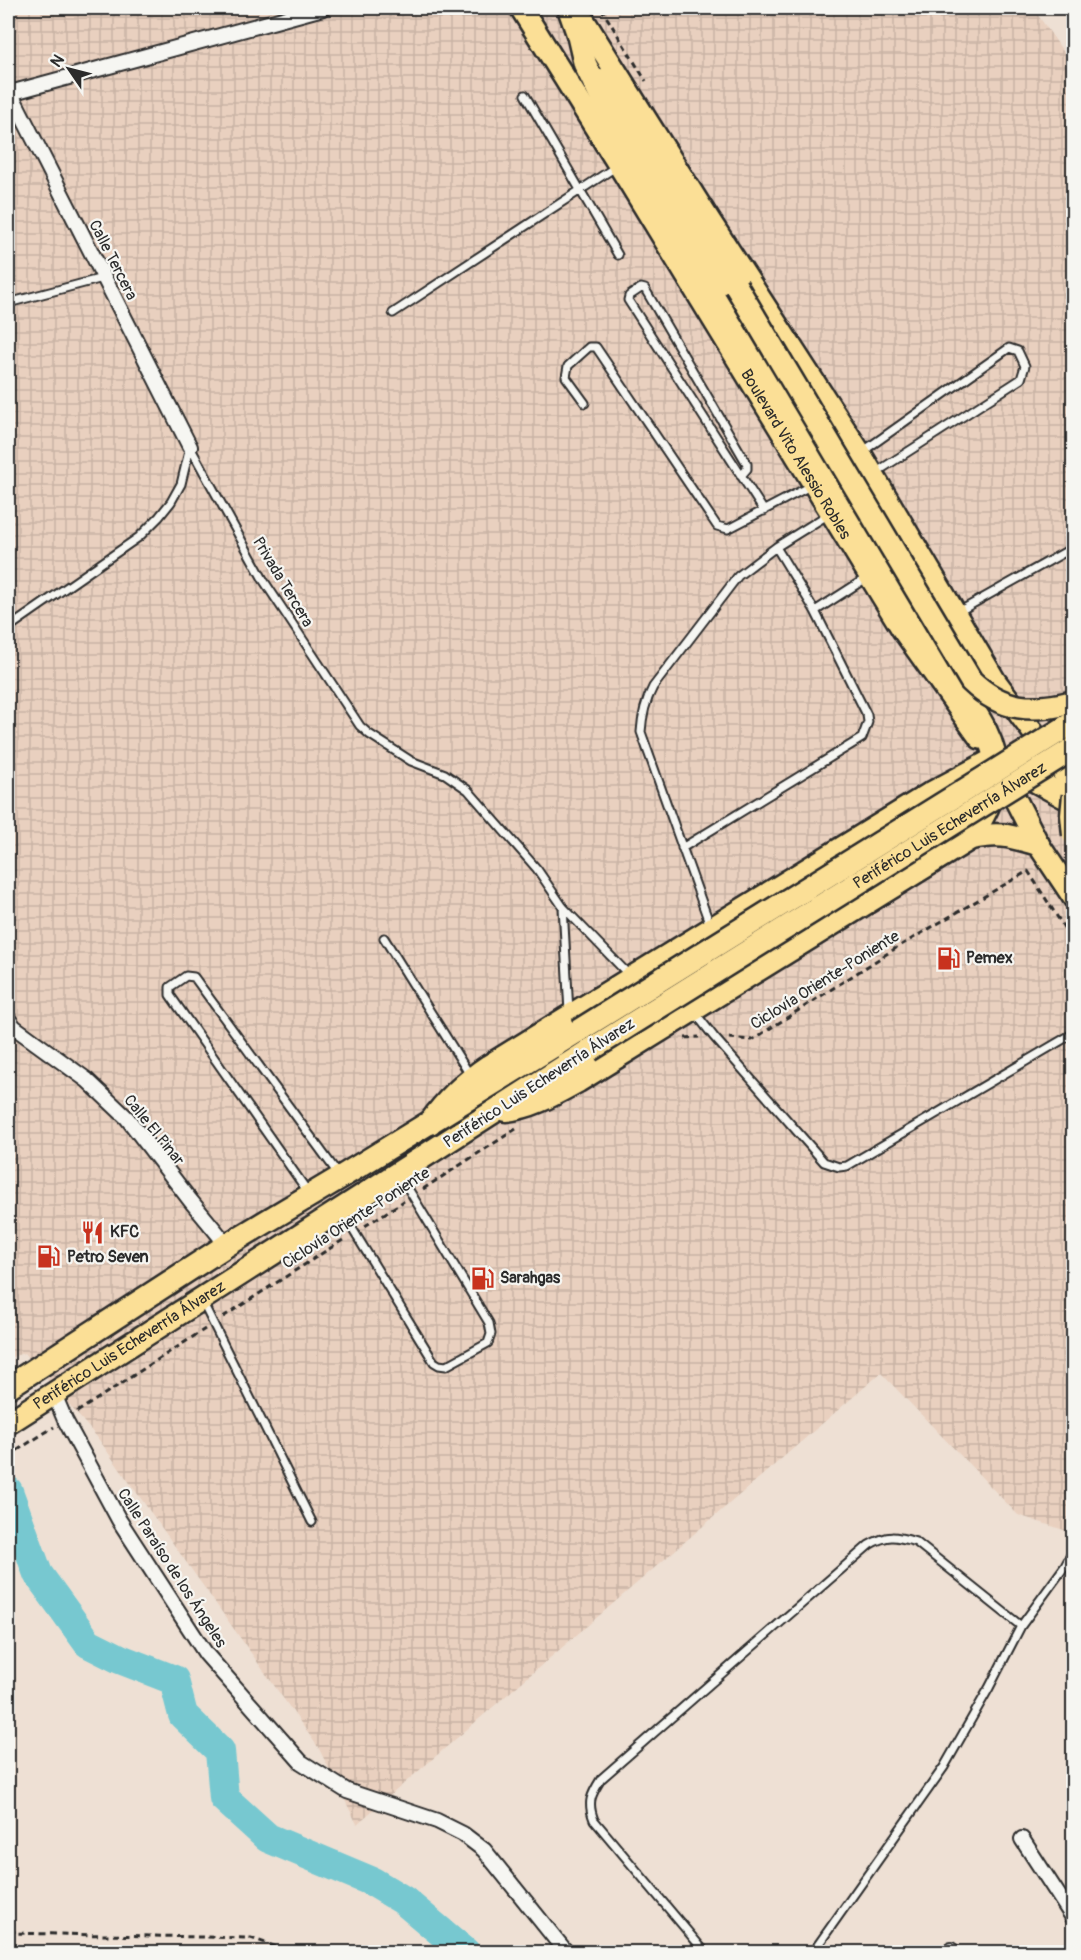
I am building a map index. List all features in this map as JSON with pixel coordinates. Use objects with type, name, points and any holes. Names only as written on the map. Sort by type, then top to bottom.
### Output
[{"type":"highway","points":[[568,8],[578,34],[585,64],[620,136],[941,664],[988,736],[995,759],[996,782],[990,801],[971,838]]},
{"type":"highway","points":[[578,34],[736,286],[970,681],[988,695],[1013,706],[1046,708],[1071,699]]},
{"type":"highway","name":"Periférico Luis Echeverría Álvarez","points":[[8,1386],[227,1245],[579,1032],[1074,723]]},
{"type":"highway","name":"Periférico Luis Echeverría Álvarez","points":[[16,1418],[492,1112],[579,1032],[1074,747]]},
{"type":"highway","points":[[430,1123],[456,1091],[471,1077],[579,1032],[631,978],[930,794],[995,759]]},
{"type":"highway","points":[[995,759],[1074,802]]},
{"type":"highway","points":[[1072,785],[1074,835]]},
{"type":"highway","points":[[930,794],[956,801],[971,824],[971,838]]},
{"type":"highway","points":[[492,1112],[518,1109],[540,1102],[971,838],[992,834],[1038,844]]},
{"type":"main road","name":"Boulevard Vito Alessio Robles","points":[[520,8],[619,165],[903,630],[995,759],[1038,844],[1070,882]]},
{"type":"main road","points":[[576,8],[709,220],[860,453],[995,681],[1072,785]]},
{"type":"main road","points":[[995,759],[1072,785]]},
{"type":"street","points":[[8,91],[322,8]]},
{"type":"street","name":"Calle Tercera","points":[[8,91],[190,447]]},
{"type":"street","points":[[995,681],[1010,693],[1022,698],[1035,701],[1071,699]]},
{"type":"street","points":[[1071,699],[1060,710],[1060,723],[1064,735],[1074,747]]},
{"type":"street","name":"Calle El Pinar","points":[[10,1024],[87,1080],[127,1118],[227,1245]]},
{"type":"street","name":"Calle Paraíso de los Ángeles","points":[[54,1394],[65,1420],[119,1520],[206,1654],[301,1762],[347,1791],[436,1821],[463,1834],[484,1850],[566,1953]]},
{"type":"street","points":[[1022,1839],[1074,1919]]},
{"type":"lane","points":[[525,95],[618,255]]},
{"type":"lane","points":[[393,313],[619,165]]},
{"type":"lane","points":[[8,303],[103,278]]},
{"type":"lane","points":[[741,476],[747,469],[747,464],[645,289],[641,288],[629,296],[628,300],[741,476],[764,511]]},
{"type":"lane","points":[[585,403],[566,373],[568,366],[588,347],[594,346],[717,526],[728,529],[814,484]]},
{"type":"lane","points":[[860,453],[1009,348],[1018,351],[1025,366],[1021,379],[873,474]]},
{"type":"lane","points":[[8,628],[139,537],[159,517],[182,484],[190,447]]},
{"type":"lane","name":"Privada Tercera","points":[[190,447],[264,581],[360,726],[411,761],[445,774],[468,790],[537,869],[563,907]]},
{"type":"lane","points":[[711,928],[641,732],[646,700],[653,687],[727,589],[749,566],[831,513]]},
{"type":"lane","points":[[682,848],[862,738],[868,722],[867,715],[815,612],[776,547]]},
{"type":"lane","points":[[956,613],[1074,547]]},
{"type":"lane","points":[[815,612],[870,576]]},
{"type":"lane","points":[[563,907],[579,1032]]},
{"type":"lane","points":[[563,907],[631,978]]},
{"type":"lane","points":[[384,938],[471,1077]]},
{"type":"lane","points":[[311,1195],[170,995],[170,987],[186,976],[194,977],[341,1178]]},
{"type":"lane","points":[[692,1009],[824,1162],[839,1167],[847,1167],[1074,1033]]},
{"type":"lane","points":[[340,1210],[434,1362],[446,1366],[488,1343],[491,1334],[489,1323],[398,1173]]},
{"type":"lane","points":[[201,1299],[312,1522]]},
{"type":"lane","points":[[705,1953],[594,1820],[590,1807],[592,1794],[601,1779],[869,1545],[884,1537],[898,1536],[916,1542],[1021,1626]]},
{"type":"lane","points":[[813,1953],[944,1767],[1021,1626],[1065,1566],[1074,1549]]},
{"type":"lane","points":[[1065,1566],[1074,1564]]},
{"type":"path","name":"Ciclovía Oriente-Poniente","points":[[680,1038],[714,1037],[752,1040],[896,948],[1028,872],[1074,943]]},
{"type":"path","name":"Ciclovía Oriente-Poniente","points":[[9,1455],[520,1127]]},
{"type":"path","points":[[8,1878],[14,1933]]},
{"type":"path","points":[[8,1933],[251,1938],[291,1953]]},
{"type":"shaded area","points":[[8,8],[1033,8],[1074,67],[1073,1533],[1018,1515],[881,1373],[357,1824],[318,1747],[97,1437],[24,1353],[8,1358]]},
{"type":"waterway","points":[[8,1491],[38,1574],[88,1643],[120,1659],[174,1680],[183,1715],[220,1751],[224,1798],[268,1838],[373,1882],[403,1900],[465,1952]]},
{"type":"place","name":"Pemex","points":[[948,958]]},
{"type":"place","name":"KFC","points":[[92,1232]]},
{"type":"place","name":"Petro Seven","points":[[49,1257]]},
{"type":"place","name":"Sarahgas","points":[[482,1278]]}]
